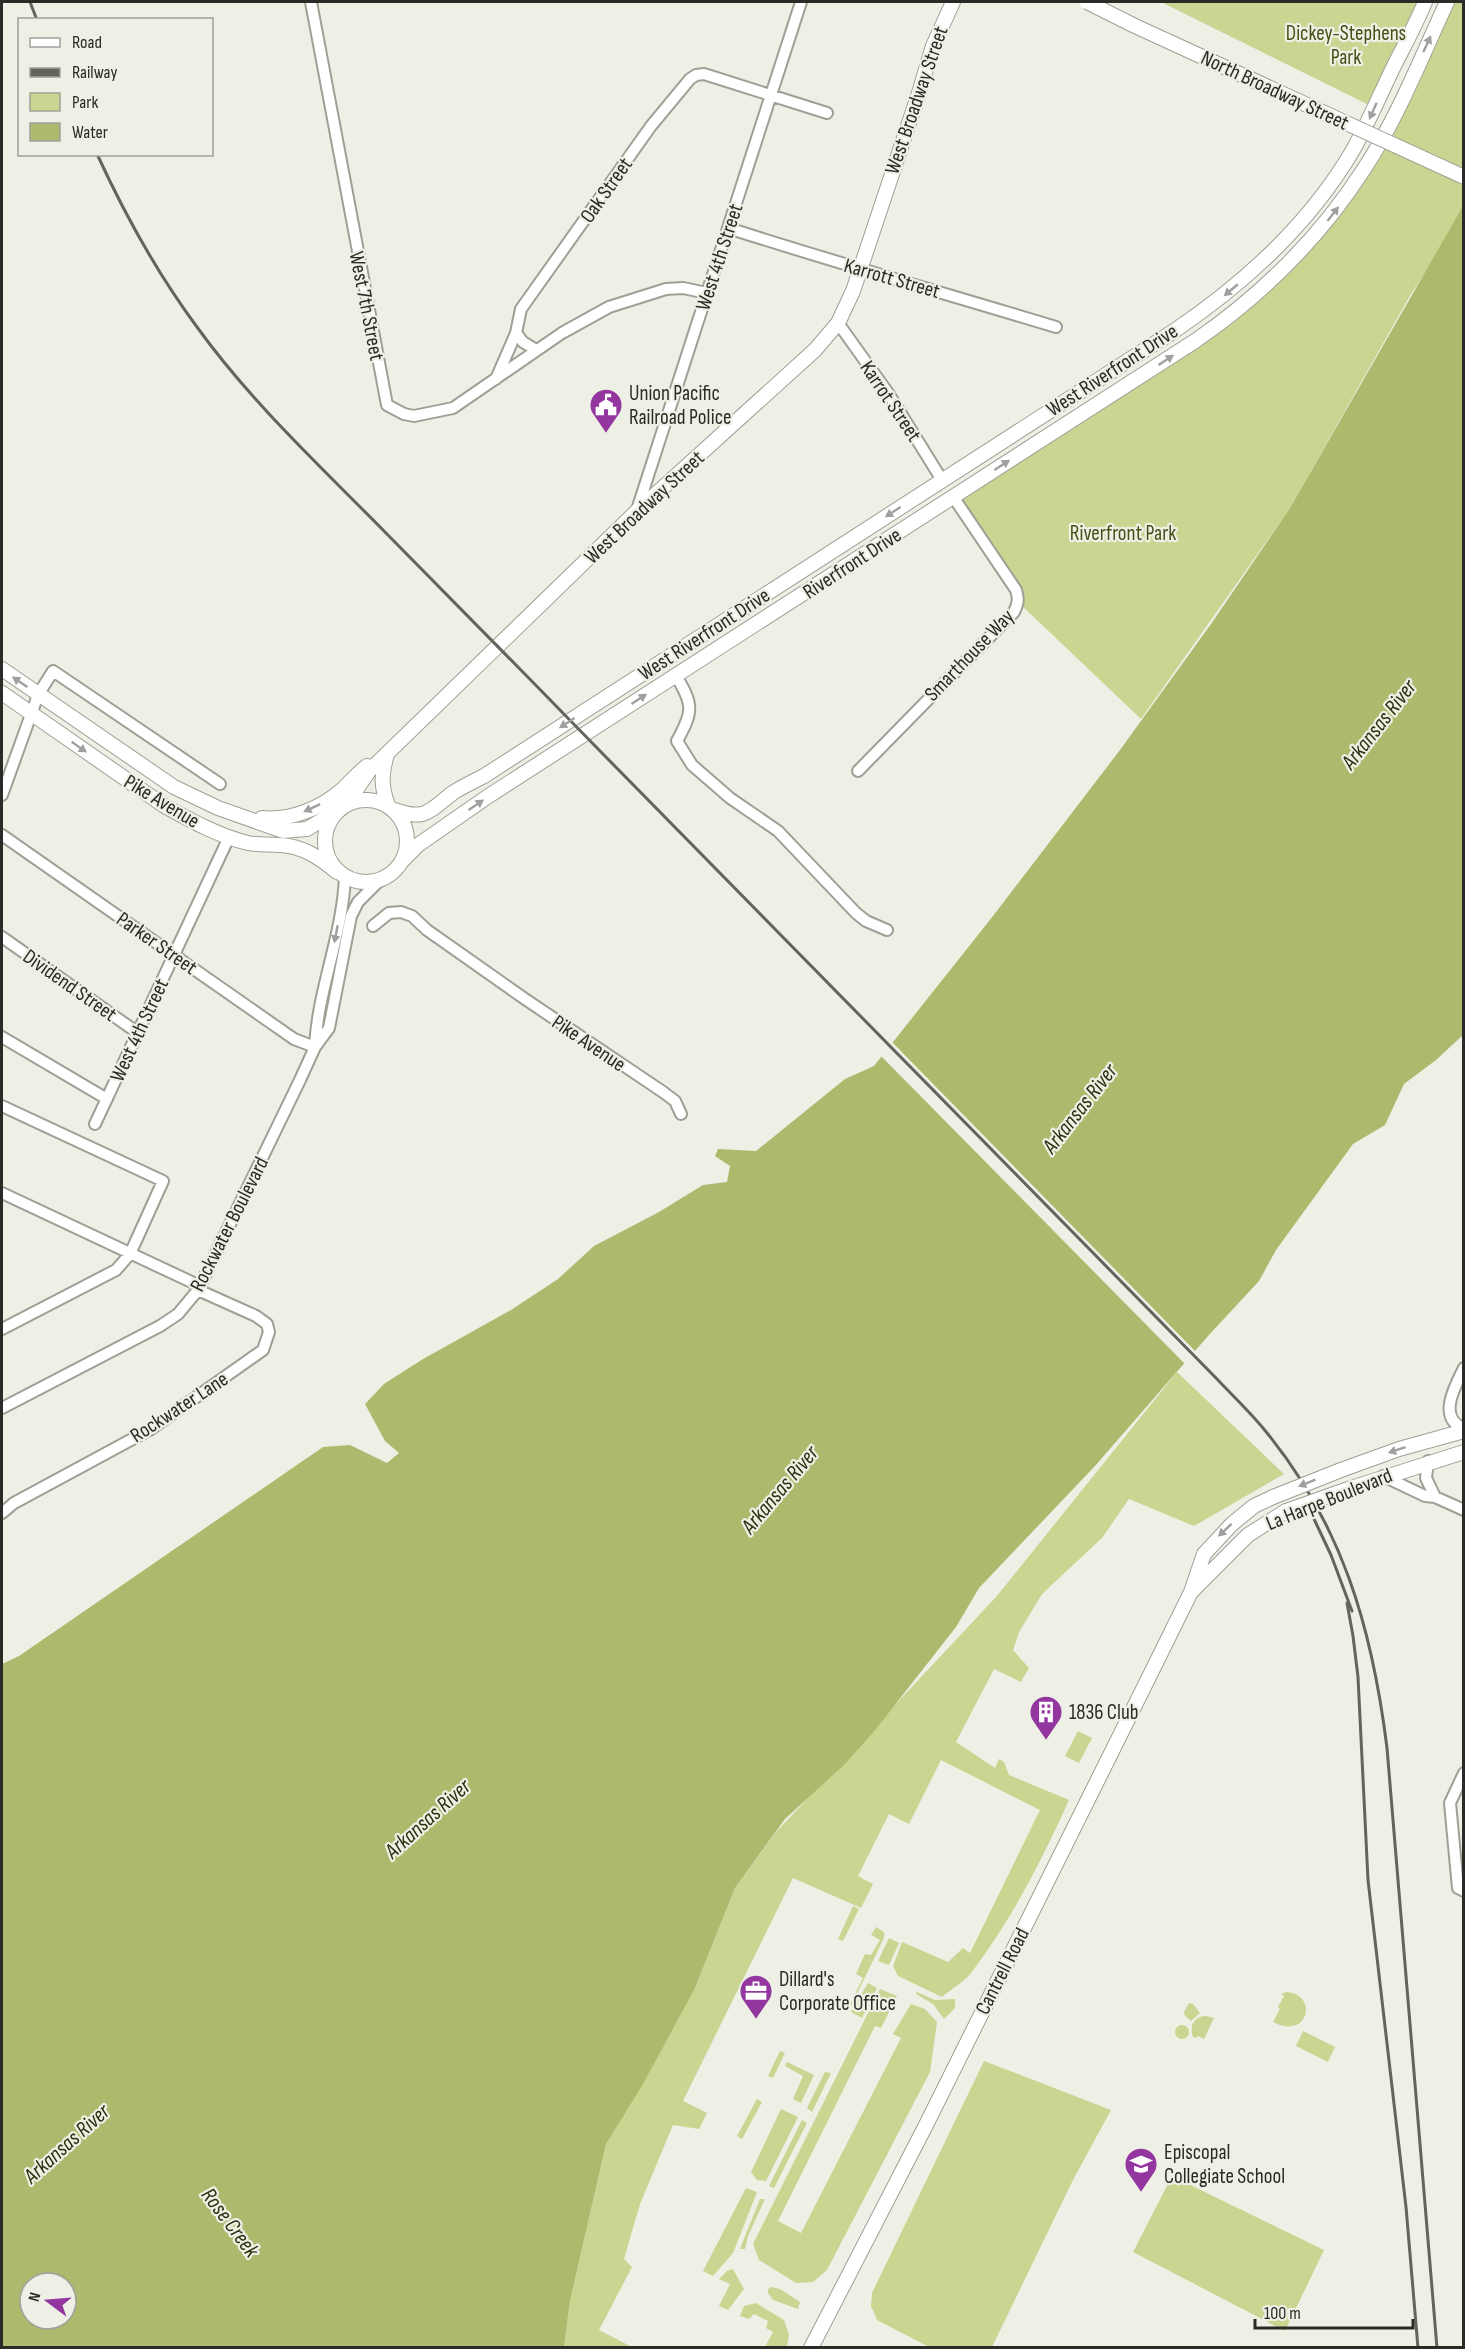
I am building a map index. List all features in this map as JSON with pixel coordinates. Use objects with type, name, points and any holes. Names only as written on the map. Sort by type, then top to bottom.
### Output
[{"type":"main road","name":"West Broadway Street","points":[[342,808],[369,771],[636,512],[815,350],[838,323],[853,291],[933,46],[953,2]]},
{"type":"main road","name":"North Broadway Street","points":[[1087,2],[1464,177]]},
{"type":"main road","name":"West Riverfront Drive","points":[[391,808],[414,816],[428,813],[456,791],[484,776],[1199,314],[1247,276],[1310,211],[1351,152],[1425,2]]},
{"type":"main road","name":"Riverfront Drive","points":[[403,860],[418,845],[487,797],[954,498],[1214,328],[1265,287],[1295,258],[1338,207],[1365,168],[1406,91],[1447,2]]},
{"type":"main road","points":[[942,480],[954,498]]},
{"type":"main road","name":"Pike Avenue","points":[[2,669],[174,787],[218,808],[283,831],[295,831],[316,825],[342,808]]},
{"type":"main road","name":"Pike Avenue","points":[[2,693],[163,805],[229,837],[248,843],[297,848],[320,858],[341,874]]},
{"type":"main road","points":[[387,755],[383,768],[382,788],[391,808],[406,829],[408,839],[403,860],[390,876],[379,881],[360,882],[341,874],[327,857],[324,839],[326,828],[342,808],[365,801],[391,808]]},
{"type":"main road","points":[[244,816],[278,819],[307,811],[332,797],[366,766],[387,755]]},
{"type":"main road","name":"La Harpe Boulevard","points":[[1191,1592],[1198,1567],[1212,1543],[1254,1506],[1341,1470],[1460,1430]]},
{"type":"main road","name":"La Harpe Boulevard","points":[[1191,1592],[1241,1541],[1260,1526],[1286,1511],[1428,1461],[1464,1452]]},
{"type":"main road","name":"Cantrell Road","points":[[811,2348],[926,2126],[1191,1592]]},
{"type":"street","name":"West 7th Street","points":[[311,2],[387,405],[410,416],[436,413],[460,404],[536,350]]},
{"type":"street","name":"West 4th Street","points":[[636,512],[801,2]]},
{"type":"street","name":"Oak Street","points":[[496,380],[511,340],[516,333],[521,309],[651,126],[696,75],[704,74],[771,95]]},
{"type":"street","points":[[771,95],[827,113]]},
{"type":"street","name":"Karrott Street","points":[[728,228],[1056,327]]},
{"type":"street","points":[[516,333],[536,350],[585,319],[628,300],[675,288],[707,293]]},
{"type":"street","name":"Karrot Street","points":[[838,323],[888,393],[942,480]]},
{"type":"street","name":"Smarthouse Way","points":[[858,771],[1014,612],[1017,606],[1016,590],[954,498]]},
{"type":"street","points":[[2,795],[31,714],[53,671],[220,784]]},
{"type":"street","points":[[676,676],[687,694],[690,711],[688,721],[677,741],[692,765],[730,798],[778,831],[856,913],[866,921],[887,930]]},
{"type":"street","name":"Parker Street","points":[[2,835],[294,1039],[315,1047]]},
{"type":"street","name":"West 4th Street","points":[[95,1124],[229,837]]},
{"type":"street","name":"Rockwater Boulevard","points":[[315,1047],[316,1024],[343,903],[341,874]]},
{"type":"street","name":"Rockwater Boulevard","points":[[2,1408],[160,1326],[178,1314],[199,1288],[315,1047],[329,1028],[349,922],[354,908],[366,892],[379,881]]},
{"type":"street","name":"Pike Avenue","points":[[373,926],[390,913],[401,912],[412,916],[428,930],[525,999],[663,1092],[675,1101],[681,1114]]},
{"type":"street","name":"Dividend Street","points":[[2,937],[138,1032]]},
{"type":"street","points":[[2,1036],[107,1099]]},
{"type":"street","points":[[2,1106],[163,1181],[130,1254],[116,1270],[2,1329]]},
{"type":"street","points":[[2,1193],[199,1288]]},
{"type":"street","name":"Rockwater Lane","points":[[2,1513],[14,1503],[151,1429],[263,1350],[269,1332],[267,1324],[256,1316],[199,1288]]},
{"type":"street","points":[[1460,1430],[1450,1416],[1449,1401],[1464,1368]]},
{"type":"street","points":[[1428,1461],[1426,1478],[1435,1497]]},
{"type":"street","points":[[1383,1476],[1425,1496],[1435,1497],[1464,1510]]},
{"type":"street","points":[[1461,1889],[1450,1803],[1461,1787],[1464,1773]]},
{"type":"green space","name":"Dickey-Stephens Park","points":[[1161,2],[1417,2],[1371,106]]},
{"type":"green space","name":"Riverfront Park","points":[[1446,2],[1463,2],[1463,207],[1290,508],[1141,719],[1018,602],[954,498],[1195,341],[1295,258],[1369,160]]},
{"type":"green space","points":[[1177,1372],[1284,1474],[1194,1526],[1129,1499],[1102,1538],[1042,1594],[1019,1632],[1013,1650],[1029,1668],[1021,1682],[994,1669],[956,1742],[995,1768],[999,1759],[1004,1762],[1009,1775],[1069,1800],[1048,1846],[1000,1932],[968,1976],[942,1997],[898,1976],[893,1966],[902,1942],[948,1962],[963,1948],[970,1953],[1040,1810],[941,1760],[909,1824],[889,1814],[858,1876],[873,1884],[861,1908],[793,1878],[683,2101],[707,2113],[699,2129],[673,2125],[640,2204],[624,2259],[632,2267],[599,2330],[632,2347],[564,2348],[570,2301],[606,2144],[695,1988],[735,1888],[777,1831],[996,1597]]},
{"type":"green space","points":[[1078,1731],[1092,1738],[1079,1763],[1065,1756]]},
{"type":"green space","points":[[853,1906],[859,1909],[843,1941],[838,1939]]},
{"type":"green space","points":[[876,1927],[884,1932],[884,1938],[850,2008],[845,2012],[836,2007],[839,1999],[850,2004],[863,1978],[856,1974],[865,1954],[871,1955],[880,1940],[871,1935]]},
{"type":"green space","points":[[889,1938],[899,1943],[889,1965],[878,1961]]},
{"type":"green space","points":[[868,1983],[877,1988],[862,2018],[851,2012]]},
{"type":"green space","points":[[880,1989],[897,1996],[881,2028],[875,2026],[778,2221],[801,2233],[901,2038],[893,2034],[911,2004],[925,2009],[937,2022],[930,2072],[827,2270],[813,2282],[796,2283],[759,2260],[753,2244]]},
{"type":"green space","points":[[917,1992],[935,2000],[955,1999],[955,2008],[944,2019],[933,2004],[916,1994]]},
{"type":"green space","points":[[1287,1992],[1297,1995],[1306,2008],[1301,2022],[1294,2026],[1273,2022],[1284,1996],[1281,1994]]},
{"type":"green space","points":[[1189,2003],[1193,2004],[1200,2013],[1191,2021],[1184,2012]]},
{"type":"green space","points":[[1206,2016],[1214,2018],[1204,2039],[1198,2036],[1193,2037],[1194,2022]]},
{"type":"green space","points":[[1182,2025],[1187,2027],[1189,2032],[1187,2037],[1182,2039],[1177,2037],[1175,2032],[1177,2027]]},
{"type":"green space","points":[[1303,2031],[1335,2047],[1328,2062],[1296,2046]]},
{"type":"green space","points":[[780,2051],[785,2053],[773,2078],[768,2076]]},
{"type":"green space","points":[[984,2061],[1111,2110],[1073,2180],[992,2347],[929,2347],[877,2320],[871,2306],[872,2293]]},
{"type":"green space","points":[[787,2062],[814,2075],[801,2103],[793,2099],[803,2076],[785,2066]]},
{"type":"green space","points":[[825,2072],[831,2073],[812,2112],[807,2108]]},
{"type":"green space","points":[[757,2099],[762,2102],[742,2139],[737,2136]]},
{"type":"green space","points":[[781,2109],[798,2117],[766,2181],[757,2180],[751,2172]]},
{"type":"green space","points":[[802,2120],[807,2123],[774,2188],[769,2186]]},
{"type":"green space","points":[[1172,2176],[1324,2250],[1285,2331],[1133,2252]]},
{"type":"green space","points":[[746,2188],[757,2192],[733,2253],[713,2276],[703,2271]]},
{"type":"green space","points":[[760,2199],[765,2199],[748,2236],[745,2249],[740,2249]]},
{"type":"green space","points":[[733,2269],[744,2289],[728,2310],[719,2306],[730,2284],[719,2279],[727,2271]]},
{"type":"green space","points":[[772,2287],[780,2289],[800,2302],[798,2309],[773,2300],[768,2293],[768,2289]]},
{"type":"green space","points":[[756,2303],[784,2320],[789,2335],[787,2347],[765,2347],[773,2332],[766,2328],[768,2321],[754,2314],[749,2319],[740,2316],[744,2306]]},
{"type":"water","points":[[1463,206],[1463,1035],[1436,1060],[1404,1084],[1385,1125],[1353,1144],[1276,1250],[1259,1281],[1095,1466],[979,1588],[956,1627],[876,1729],[845,1764],[785,1819],[735,1888],[695,1988],[643,2084],[606,2144],[570,2301],[564,2347],[2,2348],[2,1664],[19,1656],[323,1447],[350,1445],[387,1463],[399,1453],[385,1441],[365,1404],[384,1384],[423,1359],[511,1310],[558,1279],[594,1246],[659,1212],[703,1185],[727,1182],[730,1166],[715,1156],[718,1149],[756,1151],[845,1079],[874,1066],[1120,750],[1211,624],[1290,508]]},
{"type":"pier","points":[[891,1041],[1197,1353],[1187,1366],[879,1054]]},
{"type":"railway","points":[[30,2],[36,18]]},
{"type":"railway","points":[[98,156],[130,221],[168,286],[218,355],[263,407],[1240,1403],[1263,1428],[1314,1501],[1349,1578],[1362,1619],[1381,1703],[1387,1748],[1437,2348]]},
{"type":"railway","points":[[1314,1519],[1331,1555],[1352,1611]]},
{"type":"railway","points":[[1347,1603],[1358,1677],[1368,1880],[1406,2207],[1418,2348]]},
{"type":"place","name":"Union Pacific Railroad Police","points":[[606,434]]},
{"type":"place","name":"1836 Club","points":[[1046,1741]]},
{"type":"place","name":"Dillard's Corporate Office","points":[[756,2020]]},
{"type":"place","name":"Episcopal Collegiate School","points":[[1141,2193]]},
{"type":"water label","name":"Arkansas River","points":[[1378,724]]},
{"type":"water label","name":"Arkansas River","points":[[1079,1108]]},
{"type":"water label","name":"Arkansas River","points":[[779,1489]]},
{"type":"water label","name":"Arkansas River","points":[[427,1818]]},
{"type":"water label","name":"Arkansas River","points":[[66,2143]]},
{"type":"water label","name":"Rose Creek","points":[[231,2222]]}]
